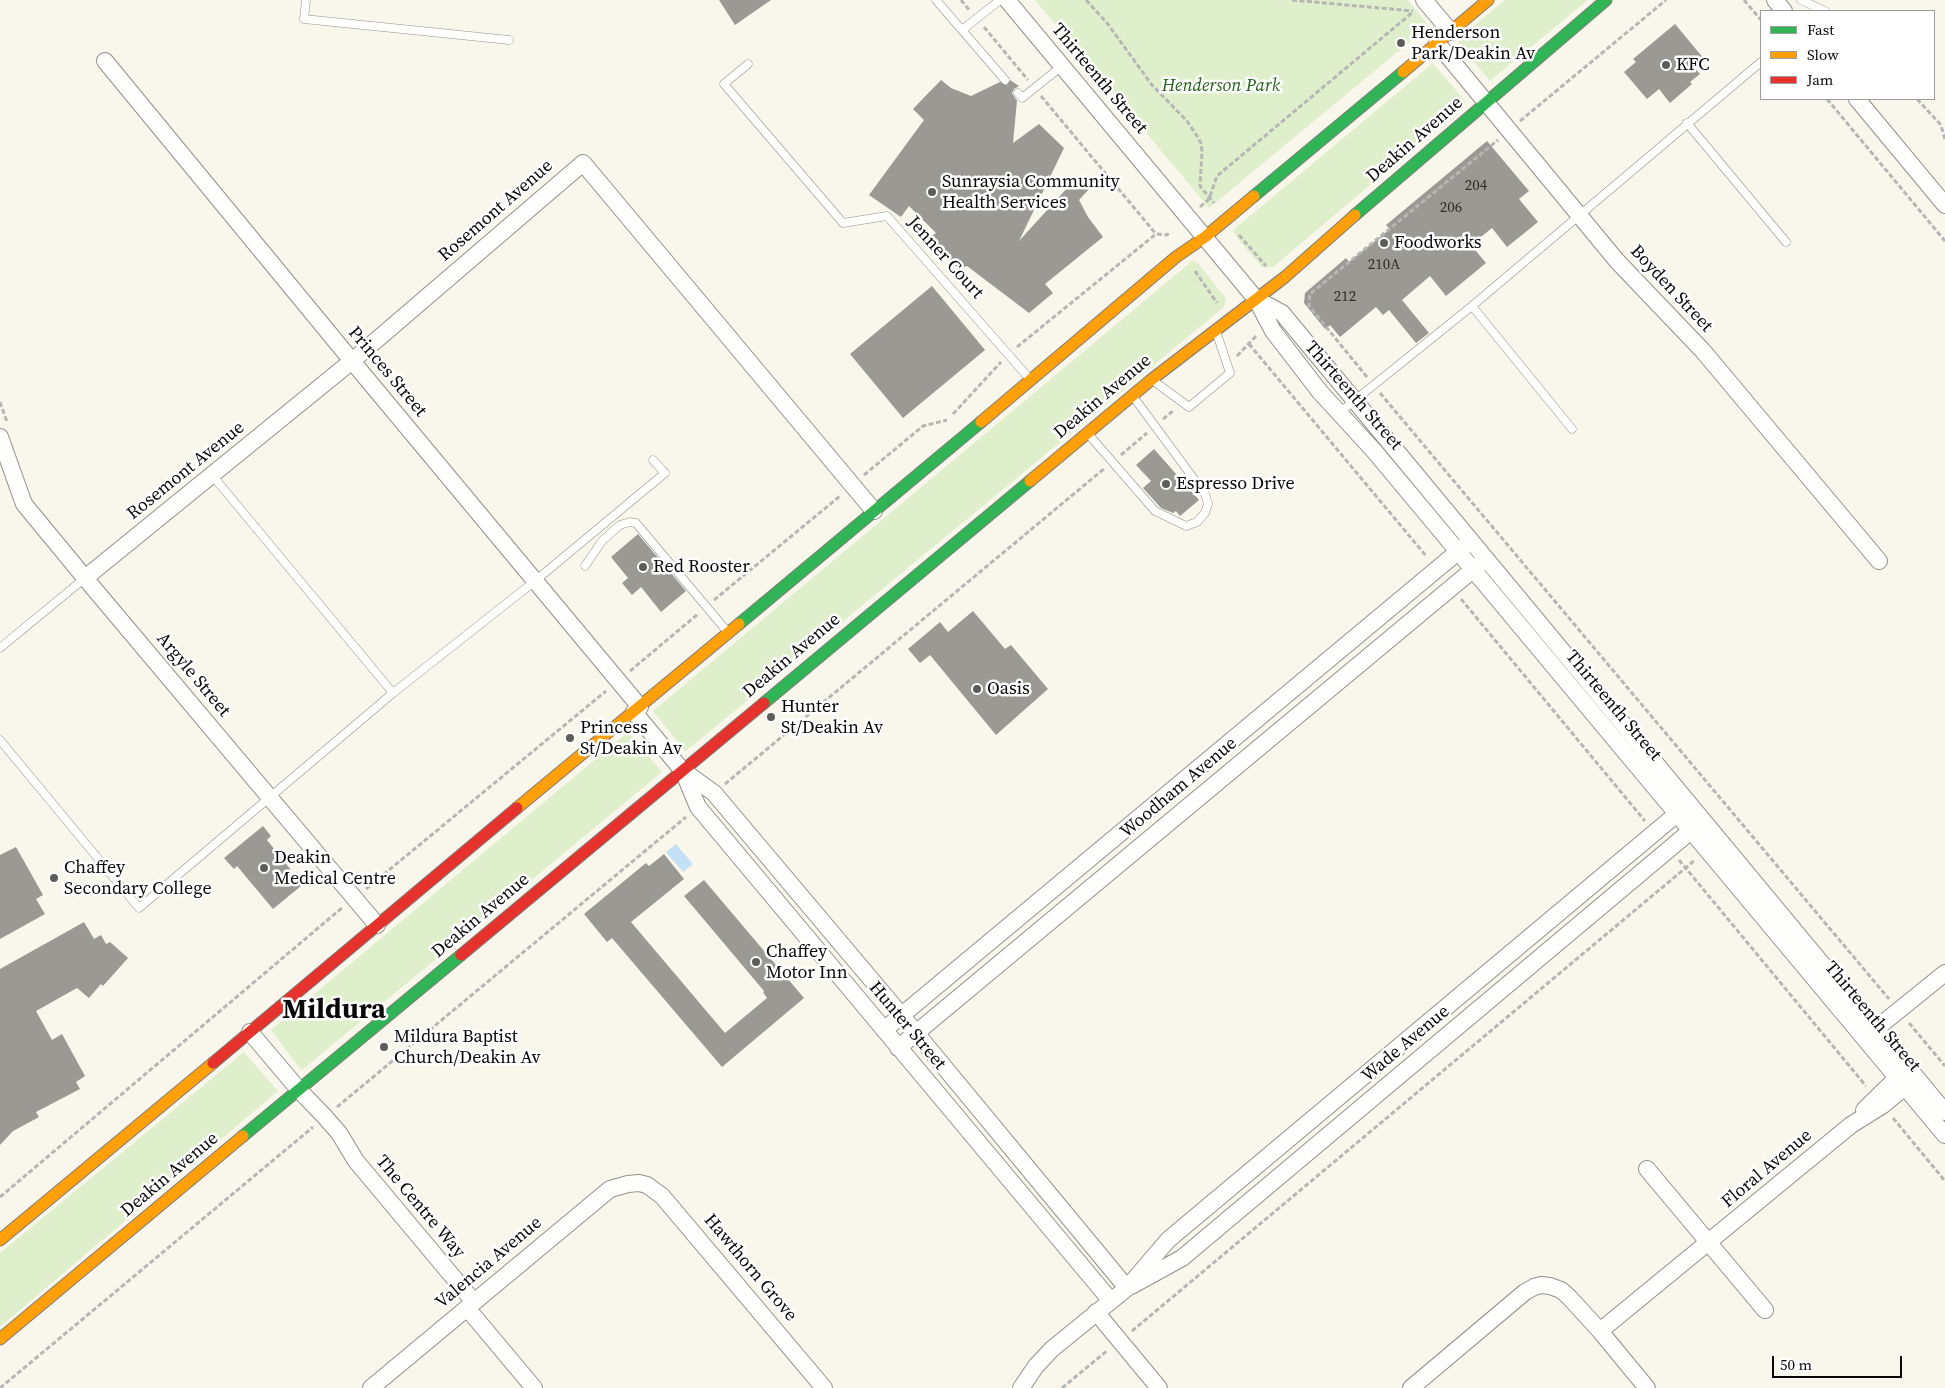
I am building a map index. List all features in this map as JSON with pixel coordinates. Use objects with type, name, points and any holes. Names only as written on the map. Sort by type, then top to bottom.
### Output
[{"type":"highway","points":[[0,1240],[1182,252],[1205,236],[1488,0]]},
{"type":"highway","name":"Deakin Avenue","points":[[0,1339],[1151,380],[1279,281],[1606,0]]},
{"type":"street","name":"Thirteenth Street","points":[[1007,0],[1256,299],[1268,324],[1320,392],[1464,546]]},
{"type":"street","points":[[1419,6],[1451,32]]},
{"type":"street","name":"Boyden Street","points":[[1437,43],[1486,102],[1504,134],[1579,215],[1639,286],[1703,351],[1879,561]]},
{"type":"street","name":"Princes Street","points":[[104,61],[618,680],[637,709]]},
{"type":"street","points":[[1858,100],[1945,205]]},
{"type":"street","name":"Rosemont Avenue","points":[[85,578],[352,362],[583,163],[851,486],[874,511]]},
{"type":"street","name":"Thirteenth Street","points":[[1256,299],[1282,313],[1354,400],[1464,546],[1689,803],[1707,850],[1907,1077],[1945,1112]]},
{"type":"street","name":"Argyle Street","points":[[0,437],[24,504],[377,925]]},
{"type":"street","name":"Woodham Avenue","points":[[884,1030],[1464,546]]},
{"type":"street","name":"Thirteenth Street","points":[[1479,564],[1676,814],[1697,826],[1870,1034]]},
{"type":"street","name":"Woodham Avenue","points":[[898,1048],[1479,564]]},
{"type":"street","name":"Hunter Street","points":[[637,709],[682,770],[698,807],[1111,1301]]},
{"type":"street","name":"Hunter Street","points":[[682,770],[714,793],[1127,1288]]},
{"type":"street","name":"Wade Avenue","points":[[1021,1388],[1036,1366],[1052,1349],[1127,1288],[1168,1240],[1689,803]]},
{"type":"street","name":"Wade Avenue","points":[[1127,1288],[1182,1258],[1697,826]]},
{"type":"street","points":[[1870,1034],[1945,973]]},
{"type":"street","name":"The Centre Way","points":[[250,1032],[299,1090],[321,1120],[339,1133],[356,1160],[534,1388]]},
{"type":"street","name":"Thirteenth Street","points":[[1907,1077],[1945,1135]]},
{"type":"street","name":"Floral Avenue","points":[[1600,1331],[1709,1243],[1907,1077]]},
{"type":"street","points":[[1647,1169],[1765,1310]]},
{"type":"street","name":"Valencia Avenue","points":[[372,1388],[610,1189],[638,1183]]},
{"type":"street","name":"Hawthorn Grove","points":[[638,1183],[647,1186],[662,1196],[824,1388]]},
{"type":"street","points":[[1410,1388],[1534,1287],[1550,1286],[1560,1290],[1569,1297],[1600,1331],[1646,1388]]},
{"type":"street","points":[[1096,1312],[1159,1388]]},
{"type":"lane","points":[[306,0],[304,19],[509,40]]},
{"type":"lane","points":[[936,0],[1005,80]]},
{"type":"lane","points":[[962,30],[1000,0]]},
{"type":"lane","points":[[1801,0],[1823,10]]},
{"type":"lane","points":[[1339,413],[1472,306],[1760,63]]},
{"type":"lane","name":"Jenner Court","points":[[748,64],[724,84],[843,223],[887,216],[1031,380]]},
{"type":"lane","points":[[1018,93],[1022,98],[1062,66]]},
{"type":"lane","points":[[1687,123],[1786,242]]},
{"type":"lane","points":[[1472,306],[1572,429]]},
{"type":"lane","points":[[1151,380],[1189,407],[1230,373],[1215,330]]},
{"type":"lane","points":[[1088,433],[1155,510],[1186,526],[1198,522],[1205,513],[1208,504],[1205,494],[1132,396]]},
{"type":"lane","points":[[0,740],[139,908],[393,694],[665,473],[653,460]]},
{"type":"lane","points":[[212,475],[393,694]]},
{"type":"lane","points":[[585,566],[602,541],[620,525],[630,522],[636,523],[728,633]]},
{"type":"lane","points":[[0,648],[85,578]]},
{"type":"path","points":[[961,0],[1156,234]]},
{"type":"path","points":[[1086,0],[1107,23],[1152,85],[1187,120],[1201,143],[1200,186],[1209,199],[1235,225],[1239,236],[1279,281]]},
{"type":"path","points":[[1292,0],[1419,6]]},
{"type":"path","points":[[1666,0],[1310,294],[1309,306],[1945,1066]]},
{"type":"path","points":[[1744,0],[1760,19]]},
{"type":"path","points":[[1167,235],[1209,199],[1217,176],[1419,6]]},
{"type":"path","points":[[1828,100],[1945,241]]},
{"type":"path","points":[[1918,100],[1941,125],[1945,140]]},
{"type":"path","points":[[0,1196],[923,426],[947,420],[1009,354],[1156,234],[1167,235],[1182,252],[1230,318],[1436,570]]},
{"type":"path","points":[[1228,366],[1268,324]]},
{"type":"path","points":[[714,793],[1183,403]]},
{"type":"path","points":[[1451,587],[1654,832]]},
{"type":"path","points":[[0,1388],[698,807]]},
{"type":"path","points":[[1669,849],[1945,1181]]},
{"type":"path","points":[[1062,1388],[1119,1340],[1170,1301],[1707,850]]},
{"type":"green space","name":"Henderson Park","points":[[1035,0],[1408,0],[1429,26],[1209,208]]},
{"type":"green space","points":[[1505,0],[1588,0],[1490,81],[1458,43],[1458,39]]},
{"type":"green space","points":[[1433,63],[1465,101],[1464,106],[1273,267],[1262,267],[1237,238],[1233,230]]},
{"type":"green space","points":[[1192,261],[1198,263],[1224,296],[1226,299],[1224,307],[686,751],[684,750],[653,711]]},
{"type":"green space","points":[[628,732],[662,772],[302,1070],[300,1069],[271,1030]]},
{"type":"green space","points":[[244,1052],[278,1091],[0,1327],[0,1253]]},
{"type":"water","points":[[676,844],[693,864],[683,872],[666,852]]},
{"type":"building","points":[[719,0],[771,0],[735,25]]},
{"type":"building","name":"KFC","points":[[1675,24],[1705,60],[1695,68],[1700,74],[1690,82],[1692,84],[1670,103],[1659,89],[1647,99],[1624,72],[1636,62],[1633,59]]},
{"type":"building","name":"Sunraysia Community Health Services","points":[[941,80],[951,88],[971,96],[1000,82],[1007,85],[1010,80],[1019,86],[1012,93],[1017,101],[1013,143],[1039,124],[1064,148],[1019,241],[1079,175],[1091,187],[1079,200],[1088,217],[1103,237],[1045,284],[1053,293],[1029,313],[967,266],[959,269],[928,239],[936,233],[909,206],[901,217],[869,195],[924,120],[913,109]]},
{"type":"building","points":[[1487,141],[1529,191],[1519,199],[1538,222],[1507,247],[1492,228],[1471,245],[1486,263],[1446,296],[1430,276],[1402,300],[1429,333],[1416,343],[1389,310],[1383,315],[1376,307],[1340,337],[1330,325],[1325,329],[1304,303],[1305,293],[1346,258],[1349,262],[1390,229],[1386,225]]},
{"type":"building","points":[[932,286],[985,350],[903,418],[850,354]]},
{"type":"building","name":"Espresso Drive","points":[[1154,449],[1199,500],[1180,516],[1176,511],[1173,513],[1161,508],[1143,488],[1151,481],[1136,465]]},
{"type":"building","name":"Red Rooster","points":[[638,534],[686,591],[661,612],[641,587],[632,595],[622,583],[628,578],[611,557]]},
{"type":"building","points":[[973,611],[1005,649],[1011,645],[1048,689],[996,735],[930,655],[920,663],[908,649],[940,622],[948,632]]},
{"type":"building","name":"Deakin Medical Centre","points":[[263,826],[271,836],[267,840],[291,870],[289,873],[301,886],[273,909],[237,866],[234,869],[224,858]]},
{"type":"building","points":[[16,847],[43,895],[36,899],[45,914],[0,939],[0,855]]},
{"type":"building","name":"Chaffey Motor Inn","points":[[664,854],[684,879],[631,922],[725,1033],[767,998],[764,991],[684,896],[704,880],[804,998],[722,1067],[612,938],[607,942],[584,914],[646,863],[649,866]]},
{"type":"building","points":[[84,922],[94,939],[101,935],[106,944],[110,942],[128,958],[103,986],[101,984],[89,998],[77,988],[36,1011],[52,1040],[62,1034],[85,1076],[76,1082],[80,1089],[36,1112],[39,1117],[13,1131],[0,1145],[0,969]]},
{"type":"traffic: fast","points":[[1355,215],[1606,0]]},
{"type":"traffic: fast","points":[[1254,196],[1403,72]]},
{"type":"traffic: fast","points":[[739,624],[981,422]]},
{"type":"traffic: fast","points":[[764,703],[1030,481]]},
{"type":"traffic: fast","points":[[243,1136],[461,955]]},
{"type":"traffic: slow","points":[[1403,72],[1488,0]]},
{"type":"traffic: slow","points":[[981,422],[1176,257],[1205,237],[1254,196]]},
{"type":"traffic: slow","points":[[1030,481],[1151,380],[1285,277],[1355,215]]},
{"type":"traffic: slow","points":[[517,808],[739,624]]},
{"type":"traffic: slow","points":[[0,1240],[213,1063]]},
{"type":"traffic: slow","points":[[0,1339],[243,1136]]},
{"type":"traffic: jam","points":[[461,955],[764,703]]},
{"type":"traffic: jam","points":[[213,1063],[517,808]]},
{"type":"place","name":"Henderson Park/Deakin Av","points":[[1401,43]]},
{"type":"place","name":"KFC","points":[[1666,65]]},
{"type":"place","name":"Sunraysia Community Health Services","points":[[932,192]]},
{"type":"place","name":"Foodworks","points":[[1384,243]]},
{"type":"place","name":"Espresso Drive","points":[[1166,484]]},
{"type":"place","name":"Red Rooster","points":[[643,567]]},
{"type":"place","name":"Oasis","points":[[977,689]]},
{"type":"place","name":"Hunter St/Deakin Av","points":[[771,717]]},
{"type":"place","name":"Princess St/Deakin Av","points":[[570,738]]},
{"type":"place","name":"Deakin Medical Centre","points":[[264,868]]},
{"type":"place","name":"Chaffey Secondary College","points":[[54,878]]},
{"type":"place","name":"Chaffey Motor Inn","points":[[756,962]]},
{"type":"place","name":"Mildura Baptist Church/Deakin Av","points":[[384,1047]]},
{"type":"district","name":"Mildura","points":[[334,1011]]}]
